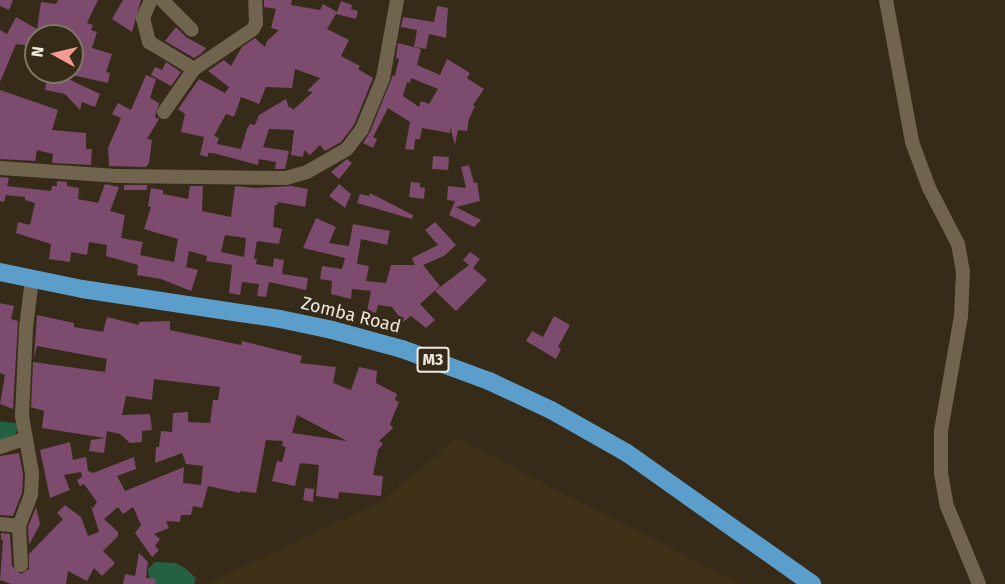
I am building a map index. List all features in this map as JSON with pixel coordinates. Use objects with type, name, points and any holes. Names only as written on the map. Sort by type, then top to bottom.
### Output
[{"type":"highway","name":"Zomba Road","points":[[0,272],[280,319],[332,330],[402,349],[489,381],[551,410],[627,453],[812,584]]},
{"type":"street","points":[[151,0],[143,18],[149,42],[195,69]]},
{"type":"street","points":[[162,0],[192,30]]},
{"type":"street","points":[[164,112],[195,69],[253,28],[256,23],[255,0]]},
{"type":"street","points":[[0,168],[116,176],[286,178],[307,172],[347,149],[362,129],[379,93],[397,0]]},
{"type":"street","points":[[886,0],[916,155],[929,188],[951,226],[962,265],[964,295],[941,431],[941,473],[947,506],[979,584]]},
{"type":"street","points":[[21,565],[19,526],[32,489],[22,408],[26,328],[32,279]]},
{"type":"street","points":[[0,447],[25,439]]},
{"type":"street","points":[[0,524],[19,526]]},
{"type":"shaded area","points":[[456,438],[741,584],[207,584],[382,501]]},
{"type":"green space","points":[[0,421],[19,424],[15,435],[0,441]]},
{"type":"green space","points":[[155,562],[176,563],[185,568],[196,578],[194,584],[150,584],[148,569]]},
{"type":"building","points":[[0,0],[13,0],[9,10],[0,6]]},
{"type":"building","points":[[58,0],[98,0],[87,23],[93,25],[91,30],[97,32],[92,48],[112,54],[106,72],[110,73],[108,83],[84,78],[84,24],[38,24],[41,2],[56,4]]},
{"type":"building","points":[[123,0],[141,0],[132,32],[112,19]]},
{"type":"building","points":[[264,0],[292,0],[291,5],[320,10],[323,4],[337,12],[341,1],[352,5],[351,9],[358,11],[356,19],[336,14],[327,29],[349,40],[341,56],[360,66],[358,69],[373,78],[354,125],[341,142],[325,151],[320,145],[310,155],[304,150],[303,157],[291,155],[294,130],[269,129],[263,147],[289,151],[285,169],[275,169],[276,162],[259,159],[258,165],[213,153],[208,153],[208,157],[200,155],[204,137],[181,132],[185,114],[178,109],[199,79],[225,93],[229,87],[208,71],[224,60],[231,66],[242,47],[255,38],[265,47],[267,41],[279,30],[271,28],[276,9],[264,7]],"holes":[[[295,69],[320,78],[307,91],[313,92],[293,110],[289,108],[286,99],[259,115],[255,125],[250,124],[247,129],[241,149],[217,144],[219,138],[214,136],[226,114],[234,117],[241,97],[259,104],[266,87],[292,88]]]},
{"type":"building","points":[[437,6],[448,8],[446,38],[429,34],[426,49],[414,47],[417,30],[401,27],[403,17],[434,22]]},
{"type":"building","points":[[16,17],[28,24],[24,24],[24,45],[16,44],[0,82],[0,30],[7,34]]},
{"type":"building","points":[[176,27],[186,37],[206,48],[202,53],[194,58],[165,41]]},
{"type":"building","points":[[398,43],[421,49],[417,65],[440,75],[447,59],[470,73],[467,78],[484,89],[473,105],[475,106],[467,131],[458,130],[455,145],[450,127],[450,133],[422,128],[420,139],[415,139],[414,150],[405,149],[410,122],[388,108],[373,137],[377,139],[373,148],[363,143],[370,132],[393,75],[395,76],[399,59],[396,58]],"holes":[[[411,78],[438,89],[429,104],[421,101],[419,107],[403,96],[407,82],[410,83]]]},
{"type":"building","points":[[166,62],[181,72],[171,86],[151,75],[155,67],[162,70]]},
{"type":"building","points":[[146,75],[156,79],[150,98],[159,103],[155,117],[159,119],[147,139],[152,140],[149,163],[146,167],[109,166],[108,148],[121,118],[112,114],[118,103],[131,110]]},
{"type":"building","points":[[46,84],[79,84],[100,94],[95,107],[82,102],[80,110],[65,94],[45,90]]},
{"type":"building","points":[[0,90],[58,110],[52,130],[86,133],[86,149],[92,149],[91,165],[52,163],[53,154],[37,150],[35,161],[0,159]]},
{"type":"building","points":[[433,156],[449,157],[448,170],[432,169]]},
{"type":"building","points":[[347,159],[352,163],[339,179],[331,172]]},
{"type":"building","points":[[469,165],[474,183],[477,182],[480,201],[456,207],[481,220],[474,227],[449,215],[455,201],[447,200],[448,186],[466,188],[461,167]]},
{"type":"building","points":[[0,177],[9,178],[7,186],[51,191],[52,186],[57,186],[57,181],[67,182],[67,186],[79,188],[78,199],[98,203],[105,184],[119,187],[110,211],[125,215],[121,238],[143,242],[140,255],[174,262],[178,239],[144,229],[151,207],[148,206],[151,188],[163,190],[163,194],[188,199],[190,186],[203,186],[202,211],[231,217],[235,186],[255,188],[291,186],[308,189],[305,207],[278,202],[278,205],[275,205],[273,227],[282,229],[279,244],[257,241],[254,259],[257,259],[256,264],[273,267],[274,258],[284,260],[282,274],[308,278],[306,290],[269,282],[266,297],[257,296],[259,284],[242,282],[240,295],[229,293],[232,265],[206,261],[207,256],[189,251],[186,267],[198,270],[191,291],[161,279],[137,275],[138,265],[106,256],[107,245],[89,242],[87,255],[71,252],[70,262],[49,259],[51,244],[16,233],[18,222],[30,225],[35,203],[25,200],[25,197],[6,195],[4,202],[0,201]],"holes":[[[225,235],[246,238],[244,257],[221,252]]]},
{"type":"building","points":[[411,182],[420,183],[420,187],[425,188],[424,199],[409,197]]},
{"type":"building","points":[[339,184],[351,194],[345,208],[329,196]]},
{"type":"building","points":[[124,185],[147,185],[147,190],[124,190]]},
{"type":"building","points":[[370,193],[413,215],[412,219],[357,203],[360,194],[369,196]]},
{"type":"building","points":[[316,218],[336,227],[329,243],[349,246],[353,224],[390,231],[387,245],[361,239],[357,264],[369,266],[366,281],[386,283],[391,265],[415,265],[412,258],[438,245],[425,230],[435,222],[456,245],[444,256],[423,265],[440,286],[420,304],[435,320],[426,328],[411,316],[403,322],[392,307],[378,305],[376,313],[367,311],[371,291],[352,289],[351,299],[331,294],[332,281],[320,279],[322,266],[342,269],[345,258],[303,248]]},
{"type":"building","points":[[470,252],[480,259],[473,268],[487,280],[456,311],[435,291],[469,265],[463,260]]},
{"type":"building","points":[[0,303],[14,306],[11,319],[18,321],[13,409],[0,404],[5,375],[0,373]]},
{"type":"building","points":[[37,315],[74,323],[74,327],[103,332],[107,317],[139,325],[139,322],[170,321],[170,330],[241,345],[242,341],[302,356],[300,363],[336,367],[333,383],[351,390],[359,367],[377,371],[376,383],[397,394],[395,400],[399,402],[390,424],[393,428],[379,441],[383,444],[378,450],[373,475],[383,476],[381,496],[339,492],[338,499],[316,496],[319,465],[300,463],[295,486],[272,481],[277,461],[282,462],[286,447],[282,446],[283,441],[266,440],[256,493],[240,491],[240,493],[208,486],[202,508],[193,506],[191,515],[181,515],[180,522],[166,521],[169,528],[154,534],[160,539],[155,546],[159,550],[152,557],[135,533],[141,525],[133,507],[123,514],[118,507],[104,519],[118,532],[118,536],[103,551],[115,563],[102,576],[94,568],[87,581],[68,571],[66,584],[11,584],[0,580],[3,540],[1,540],[1,533],[10,534],[12,566],[21,574],[29,569],[29,554],[63,519],[57,513],[65,505],[81,517],[88,536],[99,532],[91,506],[93,508],[97,502],[84,484],[80,486],[77,480],[82,477],[81,472],[64,475],[70,490],[50,498],[40,450],[70,442],[73,460],[86,457],[88,471],[93,473],[134,457],[136,469],[117,476],[125,491],[184,467],[183,483],[201,485],[203,466],[186,464],[182,453],[155,463],[156,447],[159,447],[161,431],[172,432],[173,413],[188,412],[188,422],[210,423],[213,400],[218,400],[220,387],[154,379],[152,400],[126,396],[122,415],[150,414],[152,430],[142,431],[142,442],[130,443],[120,434],[107,431],[104,453],[89,451],[91,440],[105,438],[42,428],[44,411],[31,407],[33,362],[105,372],[107,359],[37,346],[34,359]],"holes":[[[297,415],[347,441],[292,433]]]},
{"type":"building","points":[[554,316],[570,325],[558,347],[561,349],[556,359],[526,341],[532,331],[543,337]]},
{"type":"building","points":[[19,453],[23,474],[22,493],[13,516],[0,515],[0,456]]},
{"type":"building","points":[[305,488],[314,489],[313,502],[303,500]]},
{"type":"building","points":[[36,507],[40,524],[29,545],[28,527]]},
{"type":"building","points":[[139,553],[148,562],[146,578],[156,579],[155,584],[123,584],[125,574],[135,576]]}]
